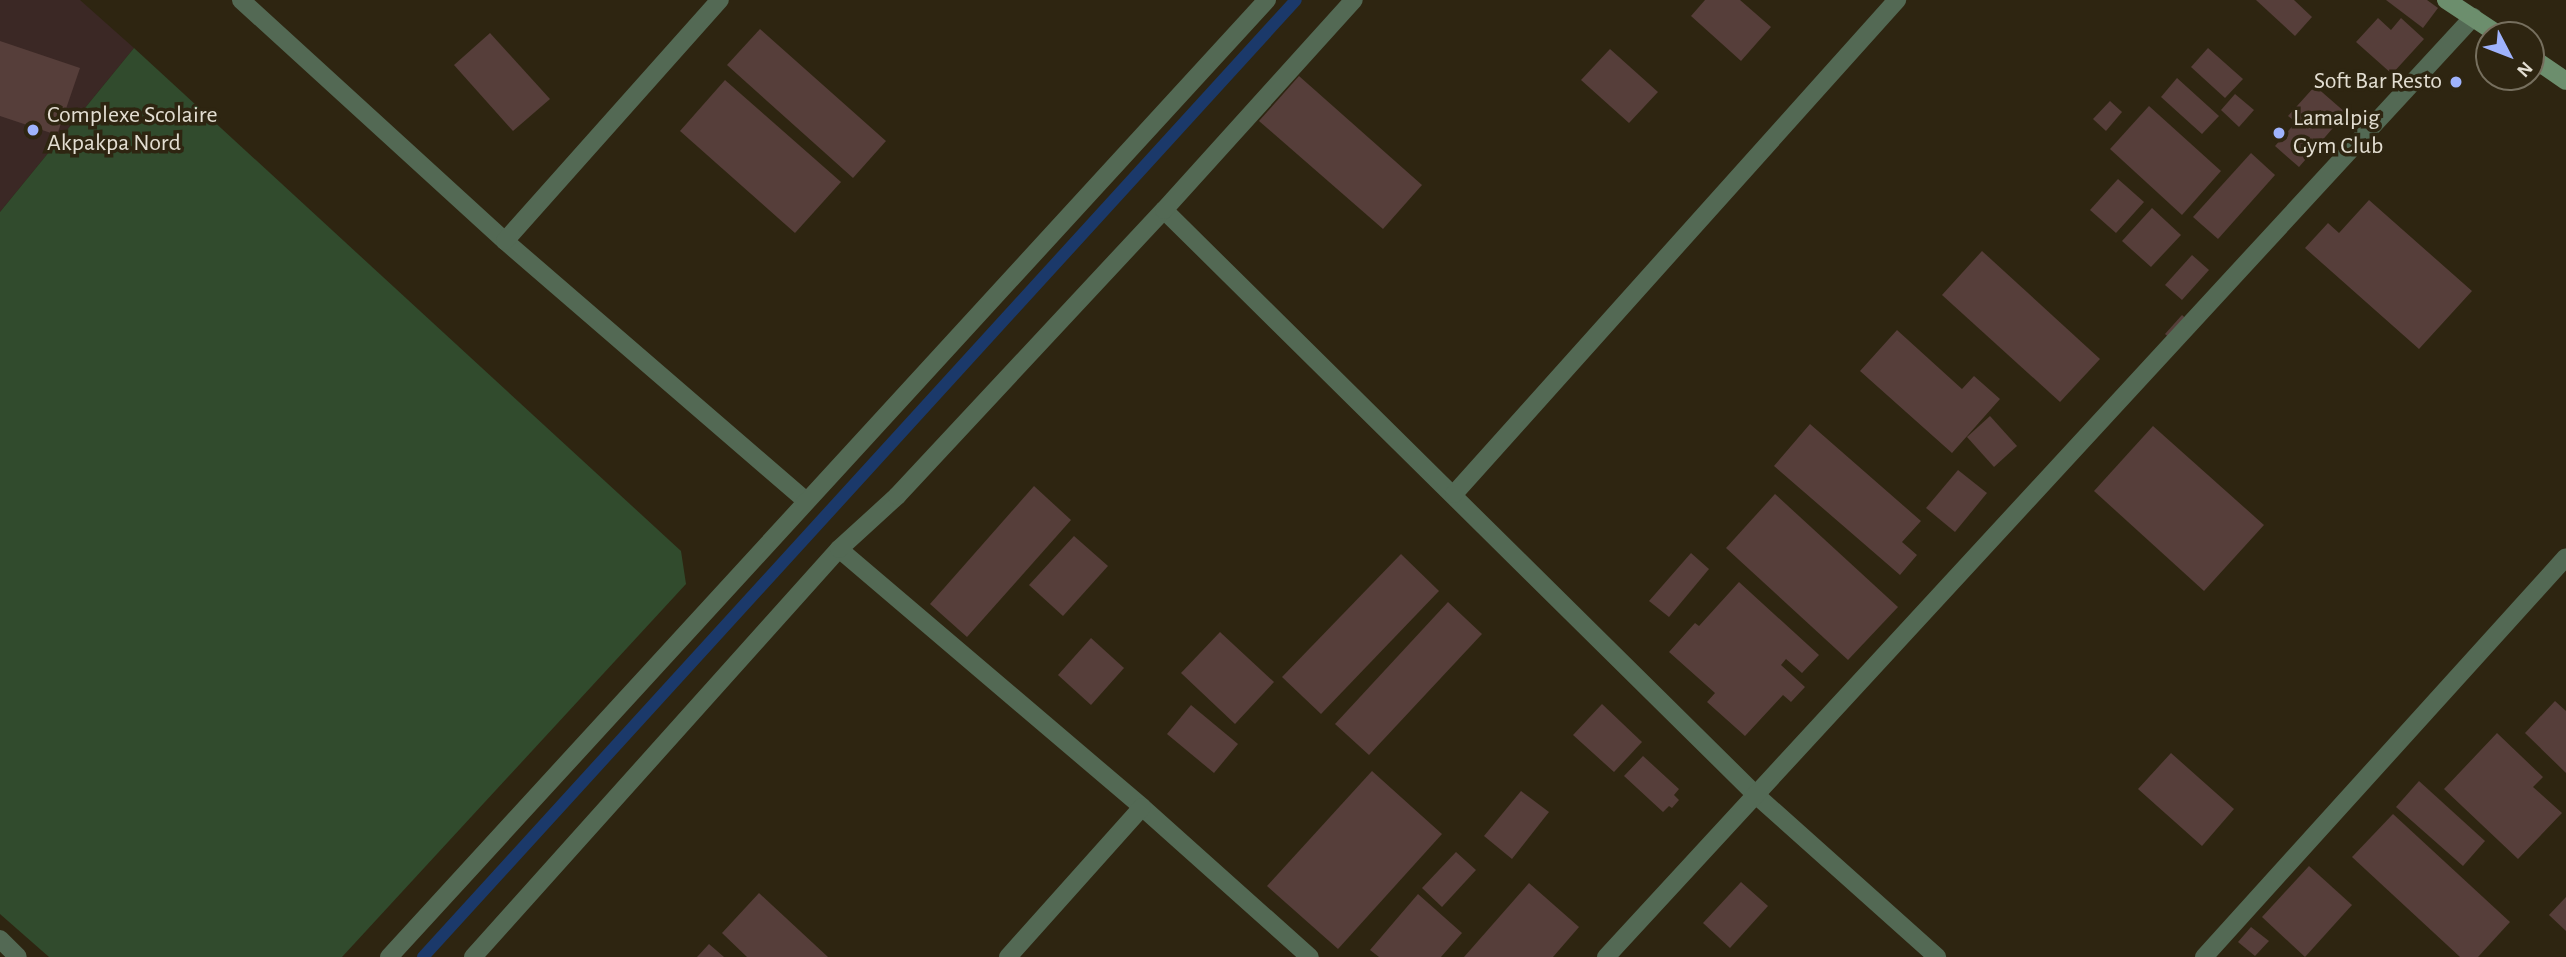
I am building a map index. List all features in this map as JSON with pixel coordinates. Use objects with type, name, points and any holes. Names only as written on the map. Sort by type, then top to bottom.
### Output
[{"type":"main road","points":[[2446,0],[2479,21]]},
{"type":"main road","points":[[2545,67],[2566,81]]},
{"type":"street","points":[[241,0],[505,241],[805,500]]},
{"type":"street","points":[[505,241],[719,0]]},
{"type":"street","points":[[389,957],[805,500],[861,446],[1267,0]]},
{"type":"street","points":[[474,957],[839,549],[897,495],[1164,210],[1354,0]]},
{"type":"street","points":[[1454,494],[1897,0]]},
{"type":"street","points":[[1606,957],[2473,17]]},
{"type":"street","points":[[1164,210],[1756,795],[1937,957]]},
{"type":"street","points":[[839,549],[1142,807],[1310,957]]},
{"type":"street","points":[[2204,957],[2566,557]]},
{"type":"street","points":[[1008,957],[1142,807]]},
{"type":"street","points":[[0,939],[18,957]]},
{"type":"shaded area","name":"Complexe Scolaire Akpakpa Nord","points":[[0,0],[80,0],[134,48],[0,212]]},
{"type":"green space","points":[[134,48],[681,551],[686,584],[342,957],[49,957],[0,914],[0,212]]},
{"type":"building","points":[[1705,0],[1740,0],[1771,27],[1741,61],[1691,16]]},
{"type":"building","points":[[2256,0],[2294,0],[2312,17],[2295,36]]},
{"type":"building","points":[[2386,0],[2427,0],[2438,8],[2423,28]]},
{"type":"building","points":[[2378,18],[2391,30],[2401,18],[2424,39],[2392,74],[2356,42]]},
{"type":"building","points":[[760,29],[886,141],[853,178],[727,65]]},
{"type":"building","points":[[490,33],[550,99],[513,131],[454,65]]},
{"type":"building","points":[[0,41],[80,68],[57,135],[0,116]]},
{"type":"building","points":[[2208,48],[2243,79],[2225,98],[2191,67]]},
{"type":"building","points":[[1610,49],[1658,92],[1629,123],[1581,80]]},
{"type":"building","points":[[1299,76],[1422,185],[1383,229],[1259,121]]},
{"type":"building","points":[[2177,78],[2219,116],[2202,134],[2161,97]]},
{"type":"building","points":[[725,80],[841,182],[795,233],[680,131]]},
{"type":"building","points":[[2315,86],[2346,113],[2299,167],[2275,146],[2296,122],[2288,116]]},
{"type":"building","points":[[2235,94],[2254,110],[2239,127],[2221,110]]},
{"type":"building","points":[[2110,101],[2122,112],[2106,131],[2093,119]]},
{"type":"building","points":[[2149,106],[2221,171],[2182,215],[2110,149]]},
{"type":"building","points":[[2251,153],[2275,175],[2218,239],[2193,217]]},
{"type":"building","points":[[2118,179],[2144,202],[2116,233],[2090,210]]},
{"type":"building","points":[[2369,200],[2472,291],[2419,349],[2305,248],[2328,223],[2339,233]]},
{"type":"building","points":[[2152,208],[2181,235],[2151,267],[2122,241]]},
{"type":"building","points":[[1982,251],[2100,359],[2060,402],[1942,295]]},
{"type":"building","points":[[2192,255],[2209,270],[2182,300],[2165,285]]},
{"type":"building","points":[[2182,315],[2191,323],[2174,342],[2165,334]]},
{"type":"building","points":[[1897,330],[1962,389],[1974,376],[2000,399],[1952,453],[1860,371]]},
{"type":"building","points":[[1990,416],[2017,446],[1994,467],[1967,437]]},
{"type":"building","points":[[1810,424],[1921,521],[1902,542],[1917,555],[1900,575],[1774,466]]},
{"type":"building","points":[[2153,426],[2264,525],[2204,591],[2094,491]]},
{"type":"building","points":[[1958,470],[1987,493],[1955,532],[1926,508]]},
{"type":"building","points":[[1034,486],[1071,520],[967,637],[930,604]]},
{"type":"building","points":[[1775,494],[1898,607],[1848,660],[1726,548]]},
{"type":"building","points":[[1074,536],[1108,566],[1063,616],[1029,585]]},
{"type":"building","points":[[1691,553],[1709,569],[1669,617],[1649,601]]},
{"type":"building","points":[[1401,554],[1439,591],[1321,714],[1282,677]]},
{"type":"building","points":[[1739,582],[1819,655],[1802,673],[1786,659],[1781,665],[1805,687],[1791,702],[1783,695],[1745,736],[1707,702],[1715,693],[1669,652],[1695,623],[1699,626]]},
{"type":"building","points":[[1448,602],[1482,634],[1369,755],[1335,724]]},
{"type":"building","points":[[1220,632],[1274,682],[1235,724],[1181,673]]},
{"type":"building","points":[[1091,638],[1124,668],[1091,705],[1058,675]]},
{"type":"building","points":[[2555,701],[2566,711],[2566,773],[2525,733]]},
{"type":"building","points":[[1602,704],[1642,742],[1614,772],[1573,735]]},
{"type":"building","points":[[1191,705],[1238,744],[1214,773],[1167,734]]},
{"type":"building","points":[[2497,733],[2543,777],[2533,787],[2562,813],[2518,859],[2444,789]]},
{"type":"building","points":[[2171,753],[2234,809],[2202,846],[2138,789]]},
{"type":"building","points":[[1643,756],[1679,789],[1674,795],[1679,800],[1672,808],[1669,806],[1663,812],[1624,776]]},
{"type":"building","points":[[1372,771],[1442,834],[1338,949],[1267,886]]},
{"type":"building","points":[[2419,781],[2485,841],[2463,866],[2396,807]]},
{"type":"building","points":[[1521,791],[1549,812],[1512,859],[1484,836]]},
{"type":"building","points":[[2393,814],[2510,922],[2478,957],[2460,957],[2352,857]]},
{"type":"building","points":[[1456,852],[1476,870],[1442,907],[1422,888]]},
{"type":"building","points":[[2309,866],[2352,905],[2305,957],[2262,917]]},
{"type":"building","points":[[1741,882],[1768,906],[1730,948],[1703,923]]},
{"type":"building","points":[[1529,883],[1579,927],[1553,957],[1464,957]]},
{"type":"building","points":[[759,893],[828,957],[747,957],[722,933]]},
{"type":"building","points":[[1418,894],[1462,933],[1441,957],[1379,957],[1370,950]]},
{"type":"building","points":[[2566,897],[2566,931],[2549,915]]},
{"type":"building","points":[[2251,927],[2269,941],[2255,956],[2238,942]]},
{"type":"building","points":[[709,944],[724,957],[697,957]]},
{"type":"waterway","points":[[423,957],[1296,0]]},
{"type":"place","name":"Soft Bar Resto","points":[[2456,82]]},
{"type":"place","name":"Complexe Scolaire Akpakpa Nord","points":[[33,130]]},
{"type":"place","name":"Lamalpig Gym Club","points":[[2279,133]]}]
